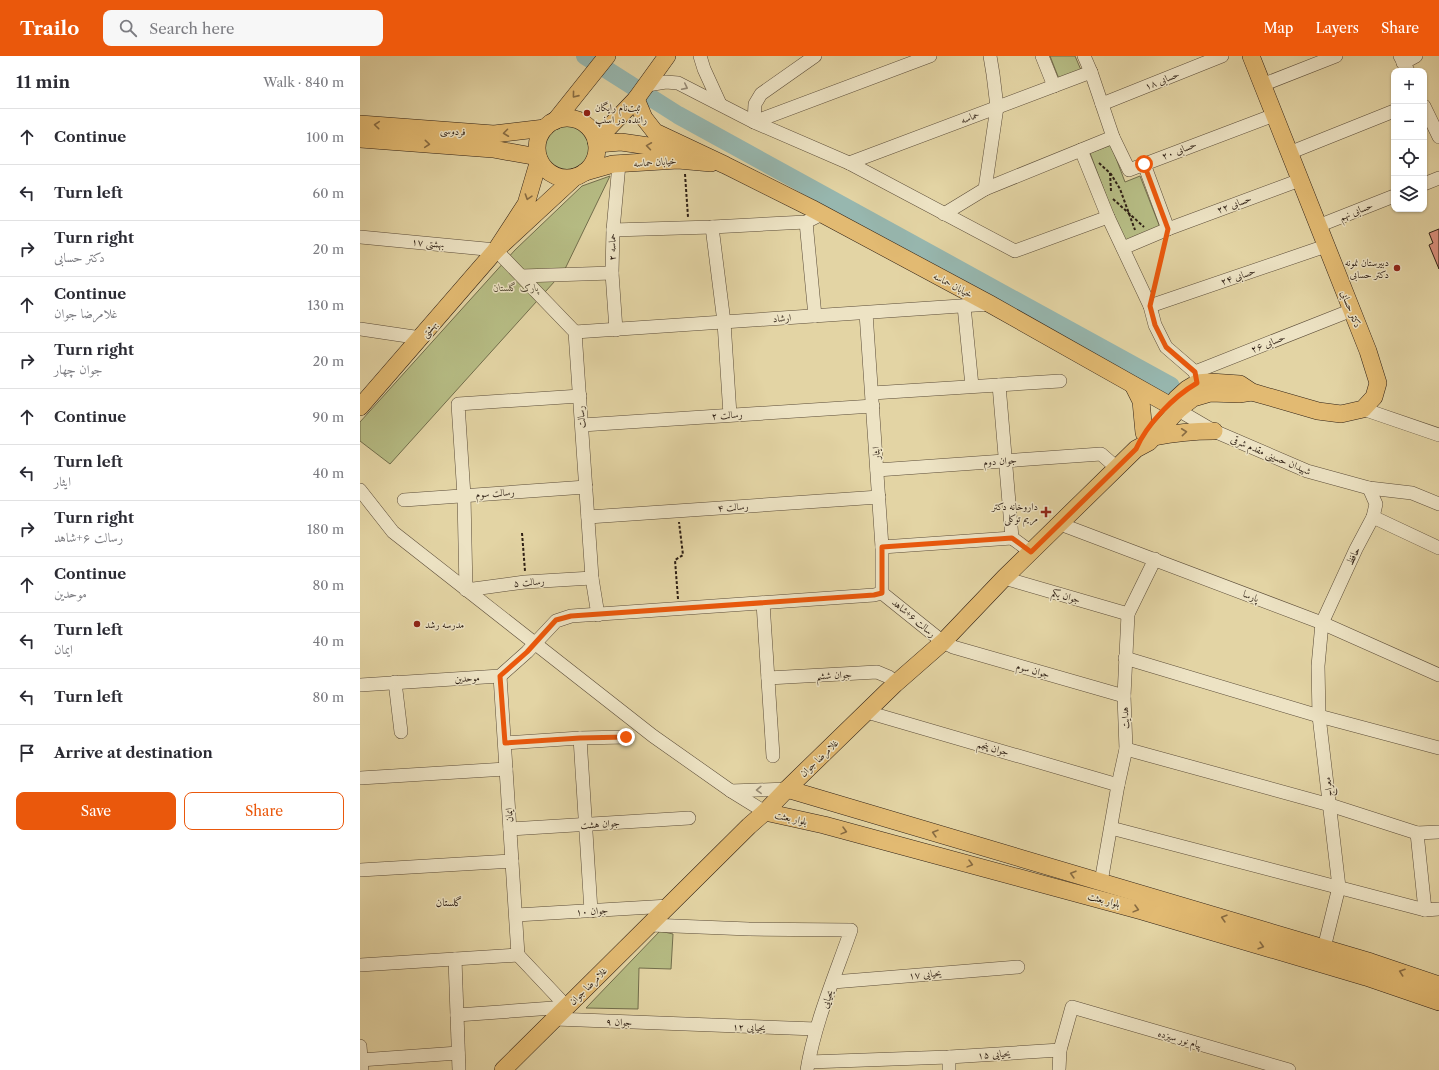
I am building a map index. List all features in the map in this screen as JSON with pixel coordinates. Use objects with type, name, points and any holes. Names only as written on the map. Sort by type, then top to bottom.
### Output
[{"type":"main road","points":[[580,175],[564,178],[554,175],[545,169],[539,159],[537,147],[539,136],[607,56]]},
{"type":"main road","points":[[596,142],[648,85],[667,56]]},
{"type":"main road","name":"دکتر حسابی","points":[[1251,56],[1368,351],[1378,383],[1374,397],[1363,409]]},
{"type":"main road","points":[[636,99],[644,118],[655,132],[725,165]]},
{"type":"main road","points":[[496,250],[592,164],[594,160],[596,154],[596,142],[592,131],[585,124],[576,120],[565,118],[550,124]]},
{"type":"main road","name":"فردوسی","points":[[360,124],[494,134],[550,124]]},
{"type":"main road","name":"فردوسی","points":[[360,139],[493,150],[539,159]]},
{"type":"main road","name":"خیابان حماسه","points":[[596,142],[621,142],[678,150],[725,165],[822,214],[990,304],[1174,408]]},
{"type":"main road","points":[[496,250],[526,204],[539,159]]},
{"type":"main road","name":"خیابان حماسه","points":[[580,175],[613,164],[684,160],[725,165]]},
{"type":"main road","name":"بهشتی","points":[[360,406],[421,338],[496,250]]},
{"type":"main road","points":[[1174,408],[1196,378],[1210,382],[1240,384],[1252,392],[1318,411],[1341,414],[1363,409]]},
{"type":"main road","points":[[1133,385],[1141,401],[1149,435],[1214,431]]},
{"type":"main road","points":[[1174,408],[1193,398],[1210,392],[1239,394],[1252,392]]},
{"type":"main road","name":"غلامرضا جوان","points":[[509,1068],[555,1019],[749,826],[766,812],[787,789],[895,684],[943,642],[1004,578],[1136,449],[1174,408]]},
{"type":"main road","name":"بلوار بعثت","points":[[787,789],[1101,882],[1157,907],[1439,1002]]},
{"type":"main road","points":[[824,825],[829,807],[832,803]]},
{"type":"main road","name":"بلوار بعثت","points":[[766,812],[1324,948],[1439,985]]},
{"type":"street","points":[[700,56],[704,69],[720,104]]},
{"type":"street","points":[[754,122],[755,104],[761,94],[815,56]]},
{"type":"street","points":[[754,122],[930,56]]},
{"type":"street","points":[[985,189],[997,107],[990,56]]},
{"type":"street","points":[[1042,56],[1054,86]]},
{"type":"street","name":"حسابی ۲۰","points":[[1084,56],[1113,137],[1128,170],[1274,115]]},
{"type":"street","name":"حسابی ۱۸","points":[[1102,104],[1222,56]]},
{"type":"street","points":[[1262,85],[1336,56]]},
{"type":"street","points":[[1404,63],[1416,56]]},
{"type":"street","name":"حماسه","points":[[849,163],[1091,72]]},
{"type":"street","points":[[648,85],[666,82],[678,83],[754,122],[849,163],[1015,251],[1108,217]]},
{"type":"street","points":[[1427,111],[1438,131]]},
{"type":"street","points":[[1289,153],[1391,112]]},
{"type":"street","points":[[944,214],[985,189],[1113,137]]},
{"type":"street","points":[[1081,150],[1108,217],[1150,306],[1155,325],[1166,347],[1196,378]]},
{"type":"street","name":"حماسه ۲","points":[[616,330],[612,273],[612,230],[619,164]]},
{"type":"street","points":[[1144,164],[1168,229]]},
{"type":"street","points":[[1427,183],[1439,178]]},
{"type":"street","name":"حسابی ۲۲","points":[[1123,248],[1168,229],[1300,180]]},
{"type":"street","name":"حسابی نهم","points":[[1318,226],[1391,197]]},
{"type":"street","points":[[612,230],[806,222],[822,214]]},
{"type":"street","points":[[806,222],[815,316]]},
{"type":"street","points":[[712,227],[724,322],[730,415]]},
{"type":"street","name":"بهشتی ۱۷","points":[[360,237],[496,250]]},
{"type":"street","name":"حسابی ۲۴","points":[[1150,306],[1326,246]]},
{"type":"street","points":[[496,250],[575,332]]},
{"type":"street","points":[[522,276],[612,273]]},
{"type":"street","name":"ارشاد","points":[[575,332],[990,304]]},
{"type":"street","points":[[964,306],[972,386]]},
{"type":"street","name":"حسابی ۲۶","points":[[1196,378],[1352,310]]},
{"type":"street","name":"ایثار","points":[[866,312],[882,547],[882,593]]},
{"type":"street","points":[[360,329],[421,338]]},
{"type":"street","name":"رسالت","points":[[575,332],[592,578],[598,615]]},
{"type":"street","name":"رسالت ۲","points":[[582,425],[730,415],[972,386],[1060,380]]},
{"type":"street","points":[[999,384],[1004,461],[1012,538]]},
{"type":"street","points":[[466,590],[464,496],[458,404],[580,396]]},
{"type":"street","name":"شهیدان حسینی مقدم شرقی","points":[[1174,408],[1214,431],[1307,472],[1369,488],[1412,493],[1439,504]]},
{"type":"street","points":[[1363,409],[1438,432]]},
{"type":"street","name":"جوان دوم","points":[[877,470],[1101,454],[1117,468]]},
{"type":"street","name":"رسالت سوم","points":[[404,500],[586,487]]},
{"type":"street","name":"حافظ","points":[[1322,623],[1356,549],[1373,517],[1376,504],[1369,488]]},
{"type":"street","points":[[360,490],[393,532],[466,590],[653,736],[731,791],[766,812]]},
{"type":"street","name":"رسالت ۴","points":[[588,517],[879,497]]},
{"type":"street","points":[[1373,517],[1439,548]]},
{"type":"street","name":"پارسا","points":[[1060,524],[1322,623],[1439,675]]},
{"type":"street","points":[[882,547],[1012,538],[1031,552]]},
{"type":"street","name":"هدایت","points":[[1101,882],[1118,785],[1126,749],[1124,696],[1128,614],[1155,559]]},
{"type":"street","name":"رسالت ۵","points":[[466,590],[525,582],[592,578]]},
{"type":"street","name":"جوان یکم","points":[[1004,578],[1128,614]]},
{"type":"street","name":"رسالت ۶+شاهد","points":[[598,615],[874,595],[882,593],[943,642]]},
{"type":"street","points":[[763,603],[773,756]]},
{"type":"street","points":[[500,676],[527,652],[556,620],[571,616],[598,615]]},
{"type":"street","name":"معراج","points":[[1322,623],[1318,666],[1319,716],[1339,887],[1324,948]]},
{"type":"street","name":"جوان سوم","points":[[943,642],[953,647],[1124,696]]},
{"type":"street","points":[[1126,658],[1319,716],[1439,748]]},
{"type":"street","name":"جوان ششم","points":[[768,678],[877,672],[888,677],[895,684]]},
{"type":"street","name":"موحدین","points":[[360,685],[500,676]]},
{"type":"street","name":"ایمان","points":[[500,676],[518,955]]},
{"type":"street","points":[[395,682],[401,732]]},
{"type":"street","name":"جوان پنجم","points":[[867,712],[1118,785]]},
{"type":"street","points":[[505,743],[580,738],[626,737]]},
{"type":"street","points":[[580,738],[591,911]]},
{"type":"street","points":[[1126,749],[1330,805],[1417,832],[1439,832]]},
{"type":"street","points":[[360,778],[506,769]]},
{"type":"street","points":[[731,791],[787,789]]},
{"type":"street","name":"جوان هشت","points":[[510,829],[689,818]]},
{"type":"street","points":[[1111,828],[1425,910],[1439,909]]},
{"type":"street","points":[[1417,832],[1425,910]]},
{"type":"street","points":[[360,870],[512,861]]},
{"type":"street","name":"جوان ۱۰","points":[[516,916],[669,906]]},
{"type":"street","name":"یحیایی","points":[[650,925],[749,929],[850,930],[816,1029],[808,1066]]},
{"type":"street","points":[[360,965],[518,955],[567,1007]]},
{"type":"street","points":[[455,959],[459,1070]]},
{"type":"street","name":"یحیایی ۱۷","points":[[833,982],[1018,967]]},
{"type":"street","points":[[457,1015],[567,1007]]},
{"type":"street","name":"پیام نور سیزده","points":[[1060,1050],[1072,1007],[1289,1070]]},
{"type":"street","name":"جوان ۹","points":[[555,1019],[682,1024]]},
{"type":"street","name":"یحیایی ۱۲","points":[[682,1024],[816,1029]]},
{"type":"street","points":[[360,1046],[361,1063],[458,1053]]},
{"type":"street","points":[[1059,1070],[1060,1050]]},
{"type":"street","name":"یحیایی ۱۵","points":[[808,1066],[1060,1050]]},
{"type":"street","points":[[949,1057],[949,1070]]},
{"type":"path","points":[[684,160],[689,228]]},
{"type":"path","points":[[1098,162],[1110,173],[1120,189],[1139,241]]},
{"type":"path","points":[[1110,173],[1111,197],[1144,227]]},
{"type":"path","points":[[1150,306],[1168,229]]},
{"type":"path","points":[[677,511],[683,555],[675,560],[678,609]]},
{"type":"path","points":[[522,533],[525,582]]},
{"type":"green space","points":[[1050,56],[1075,56],[1081,70],[1059,79]]},
{"type":"green space","points":[[562,125],[572,125],[581,129],[587,135],[590,140],[590,158],[581,169],[572,173],[562,173],[553,169],[547,163],[543,154],[543,144],[547,135],[553,129]]},
{"type":"green space","points":[[1111,145],[1125,182],[1140,176],[1161,230],[1124,243],[1090,153]]},
{"type":"green space","name":"پارک گلستان","points":[[610,176],[564,271],[390,464],[360,441],[360,422],[515,250],[582,186]]},
{"type":"green space","points":[[660,931],[673,934],[671,969],[639,968],[638,1009],[586,1008]]},
{"type":"building","points":[[1439,229],[1439,269],[1429,245],[1433,243],[1429,233]]},
{"type":"waterway","points":[[585,56],[678,115],[1171,386]]},
{"type":"place","name":"ثبت‌نام رایگان راننده در اسنپ","points":[[587,113]]},
{"type":"place","name":"دبیرستان نمونه دکتر حسابی","points":[[1397,268]]},
{"type":"place","name":"داروخانه دکتر مریم توکلی","points":[[1046,512]]},
{"type":"place","name":"مدرسه رشد","points":[[417,624]]},
{"type":"district","name":"گلستان","points":[[449,902]]},
{"type":"route","points":[[626,737],[580,738],[505,743],[500,676],[527,652],[556,620],[571,616],[874,595],[882,593],[882,547],[1012,538],[1031,552],[1136,449],[1142,436],[1169,405],[1187,389],[1197,383],[1195,372],[1166,347],[1155,325],[1150,306],[1168,229],[1144,164]]}]
